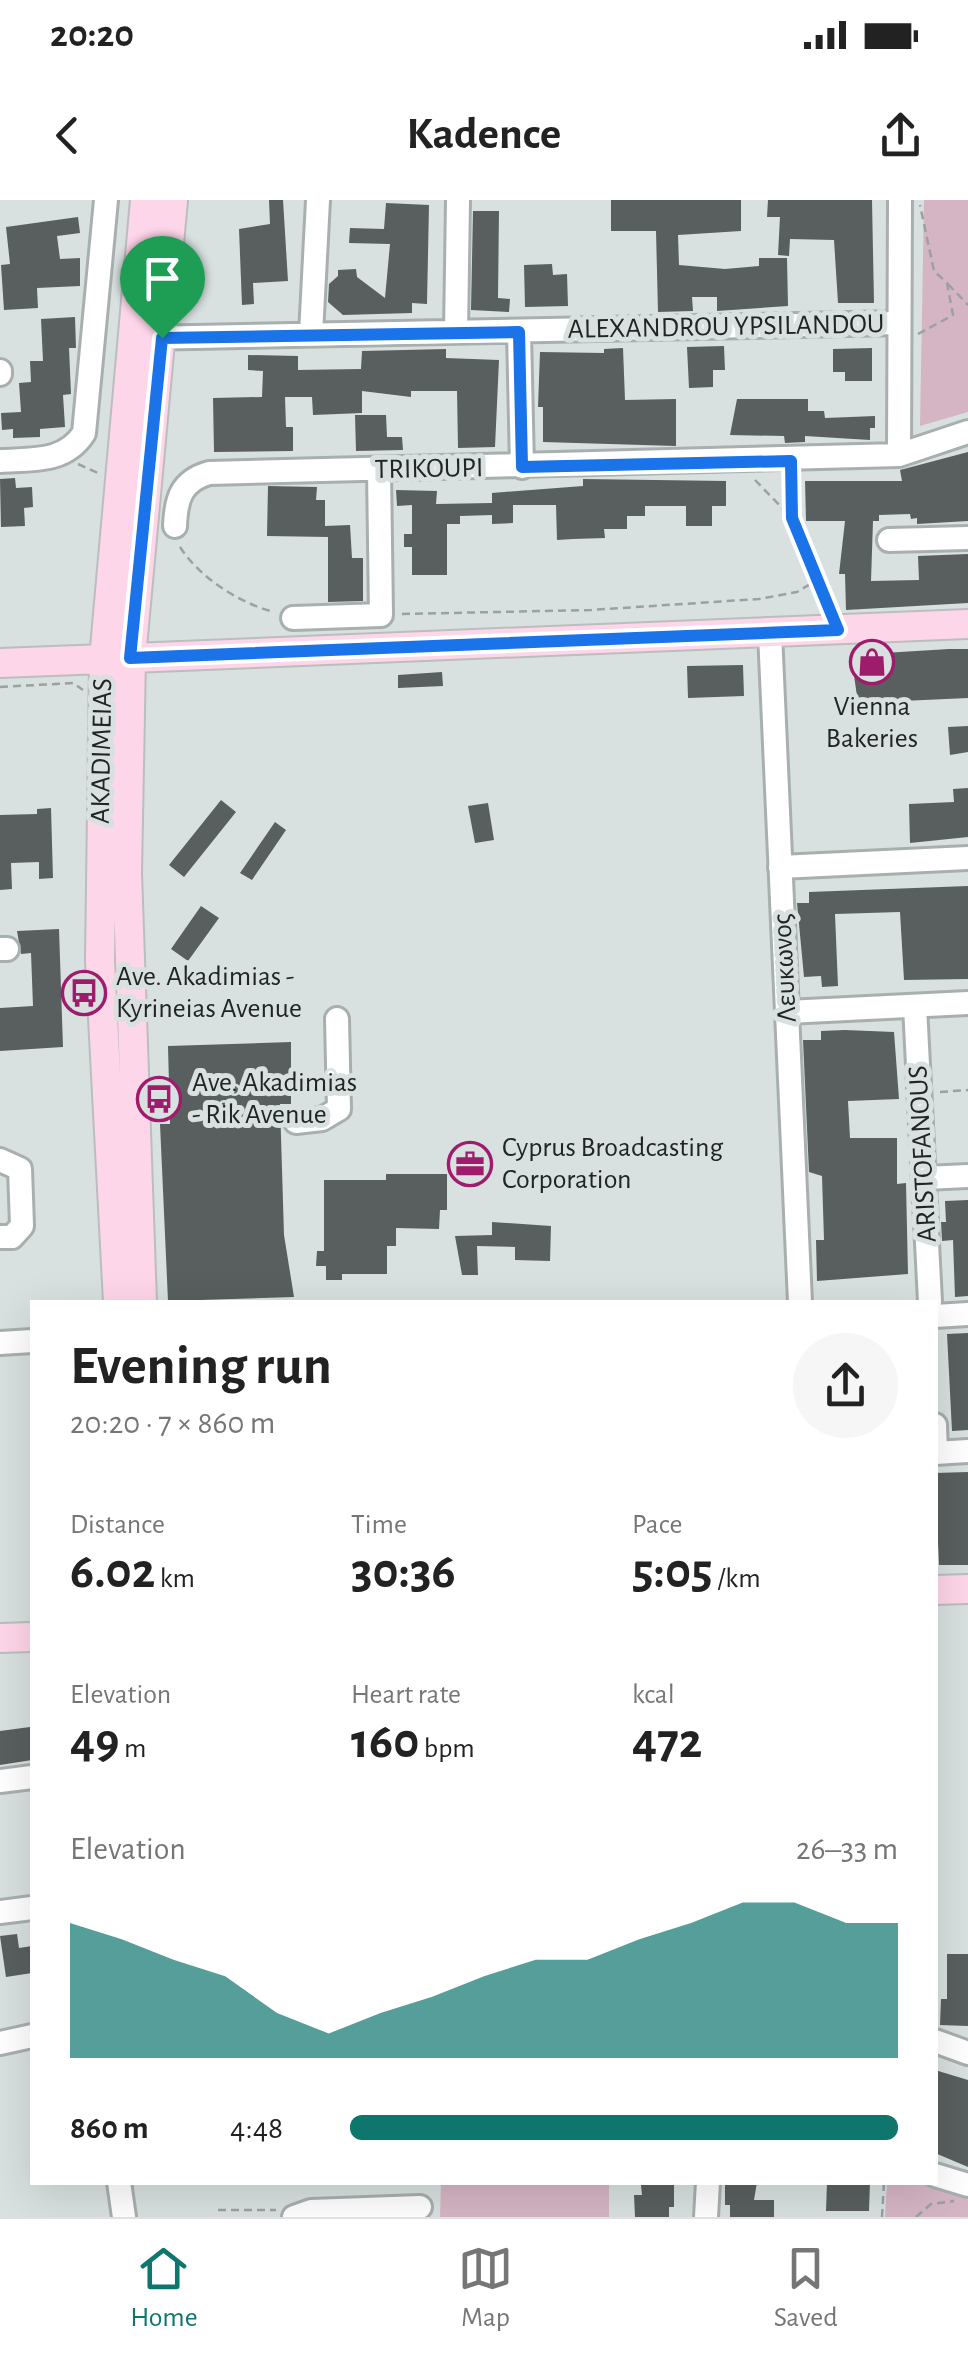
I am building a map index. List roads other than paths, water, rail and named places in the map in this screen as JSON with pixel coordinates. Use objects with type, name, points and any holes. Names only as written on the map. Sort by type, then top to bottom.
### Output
[{"type":"main road","name":"AKADIMEIAS","points":[[118,1300],[100,961],[132,337],[145,200]]},
{"type":"main road","name":"AKADIMEIAS","points":[[142,1300],[117,658],[162,338],[173,200]]},
{"type":"main road","points":[[0,663],[968,624]]},
{"type":"main road","points":[[938,1590],[968,1589]]},
{"type":"main road","points":[[0,1638],[30,1637]]},
{"type":"street","points":[[0,461],[58,456],[70,450],[84,433],[106,200]]},
{"type":"street","points":[[310,334],[318,200]]},
{"type":"street","points":[[456,332],[458,200]]},
{"type":"street","points":[[899,455],[900,200]]},
{"type":"street","name":"ALEXANDROU YPSILANDOU","points":[[132,337],[456,332],[899,334]]},
{"type":"street","points":[[519,332],[522,467]]},
{"type":"street","name":"TRIKOUPI","points":[[175,526],[179,492],[194,478],[208,473],[791,461],[899,455],[968,432]]},
{"type":"street","points":[[293,618],[381,614],[379,470]]},
{"type":"street","points":[[889,540],[968,538]]},
{"type":"street","name":"Λευκωνος","points":[[770,633],[800,1300]]},
{"type":"street","points":[[780,867],[968,858]]},
{"type":"street","points":[[787,1012],[968,1003]]},
{"type":"street","name":"ARISTOFANOUS","points":[[915,1006],[930,1300]]},
{"type":"street","points":[[296,1122],[322,1118],[339,1110],[337,1019]]},
{"type":"street","points":[[0,1160],[20,1169],[22,1226],[12,1237],[0,1237]]},
{"type":"street","points":[[925,1178],[968,1176]]},
{"type":"street","points":[[938,1316],[968,1314]]},
{"type":"street","points":[[0,1342],[30,1341]]},
{"type":"street","points":[[938,1453],[968,1452]]},
{"type":"street","points":[[0,1781],[30,1777]]},
{"type":"street","points":[[0,1912],[30,1908]]},
{"type":"street","points":[[0,2042],[30,2036]]},
{"type":"street","points":[[938,2042],[968,2053]]},
{"type":"street","points":[[938,2177],[967,2195]]},
{"type":"street","points":[[119,2185],[124,2217]]},
{"type":"street","points":[[292,2217],[310,2212],[420,2212],[420,2185]]},
{"type":"street","points":[[706,2217],[708,2185]]},
{"type":"place","name":"Vienna Bakeries","points":[[872,662]]},
{"type":"place","name":"Ave. Akadimias - Kyrineias Avenue","points":[[84,993]]},
{"type":"place","name":"Ave. Akadimias - Rik Avenue","points":[[159,1099]]},
{"type":"place","name":"Cyprus Broadcasting Corporation","points":[[470,1164]]}]
